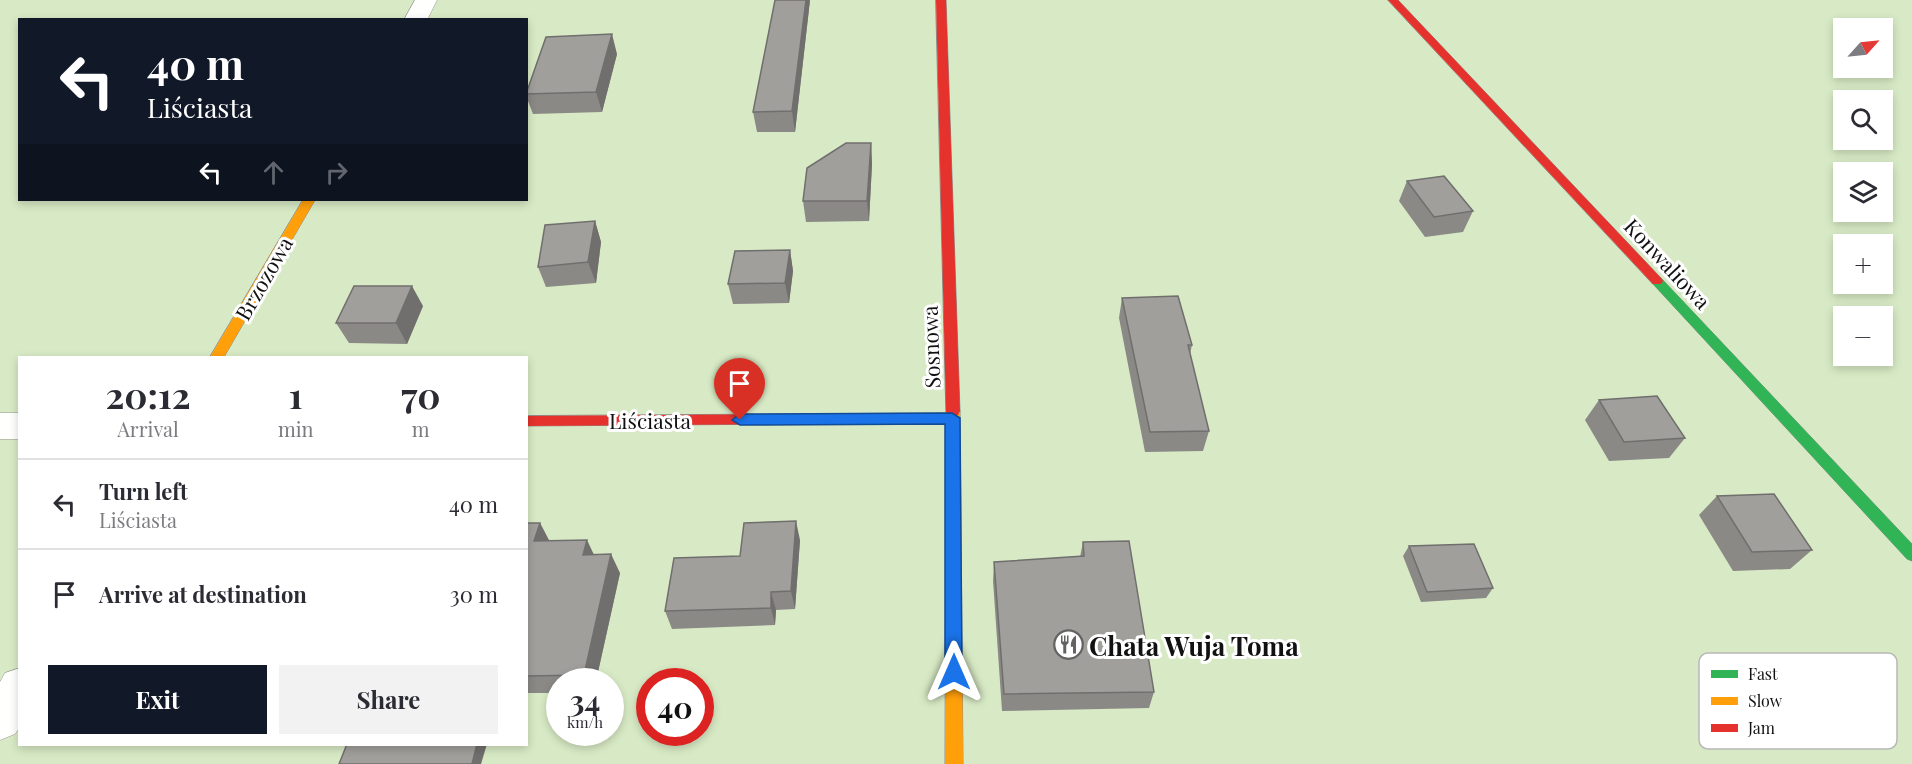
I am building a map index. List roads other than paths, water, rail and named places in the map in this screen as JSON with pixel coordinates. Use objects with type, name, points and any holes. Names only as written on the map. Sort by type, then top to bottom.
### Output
[{"type":"street","points":[[416,18],[426,0]]},
{"type":"street","name":"Sosnowa","points":[[941,0],[952,418],[954,764]]},
{"type":"street","name":"Konwaliowa","points":[[1393,0],[1912,554]]},
{"type":"street","name":"Brzozowa","points":[[218,356],[308,201]]},
{"type":"street","name":"Liściasta","points":[[528,421],[952,418]]},
{"type":"street","points":[[0,426],[18,426]]},
{"type":"street","points":[[0,720],[18,690]]},
{"type":"place","name":"Chata Wuja Toma","points":[[1068,645]]}]
